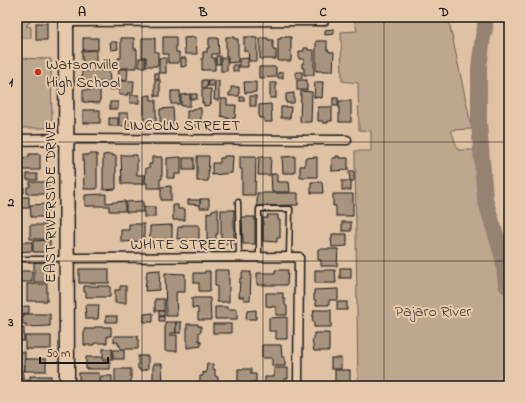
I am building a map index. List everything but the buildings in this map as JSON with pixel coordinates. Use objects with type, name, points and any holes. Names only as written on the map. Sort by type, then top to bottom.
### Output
[{"type":"highway","name":"EAST RIVERSIDE DRIVE","points":[[66,19],[67,386]]},
{"type":"street","points":[[66,19],[324,21]]},
{"type":"street","name":"LINCOLN STREET","points":[[17,140],[347,140]]},
{"type":"street","name":"WHITE STREET","points":[[67,258],[299,257],[298,386]]},
{"type":"lane","points":[[238,202],[239,257]]},
{"type":"lane","points":[[259,257],[259,209],[290,209],[289,257]]},
{"type":"lane","points":[[17,259],[67,258]]},
{"type":"green space","points":[[18,17],[35,17],[26,26],[31,27],[31,38],[17,38]]},
{"type":"green space","name":"Pajaro River","points":[[354,17],[448,17],[472,129],[451,130],[458,150],[476,150],[509,301],[509,386],[358,386],[355,151],[371,151],[371,131],[359,130],[358,83],[342,81],[341,32],[357,31]]},
{"type":"green space","points":[[17,58],[51,59],[52,121],[46,128],[17,128]]},
{"type":"waterway","name":"Pajaro River","points":[[485,17],[485,29],[479,68],[479,123],[485,199],[503,258],[506,285],[509,287]]},
{"type":"place","name":"Watsonville High School","points":[[38,72]]}]
